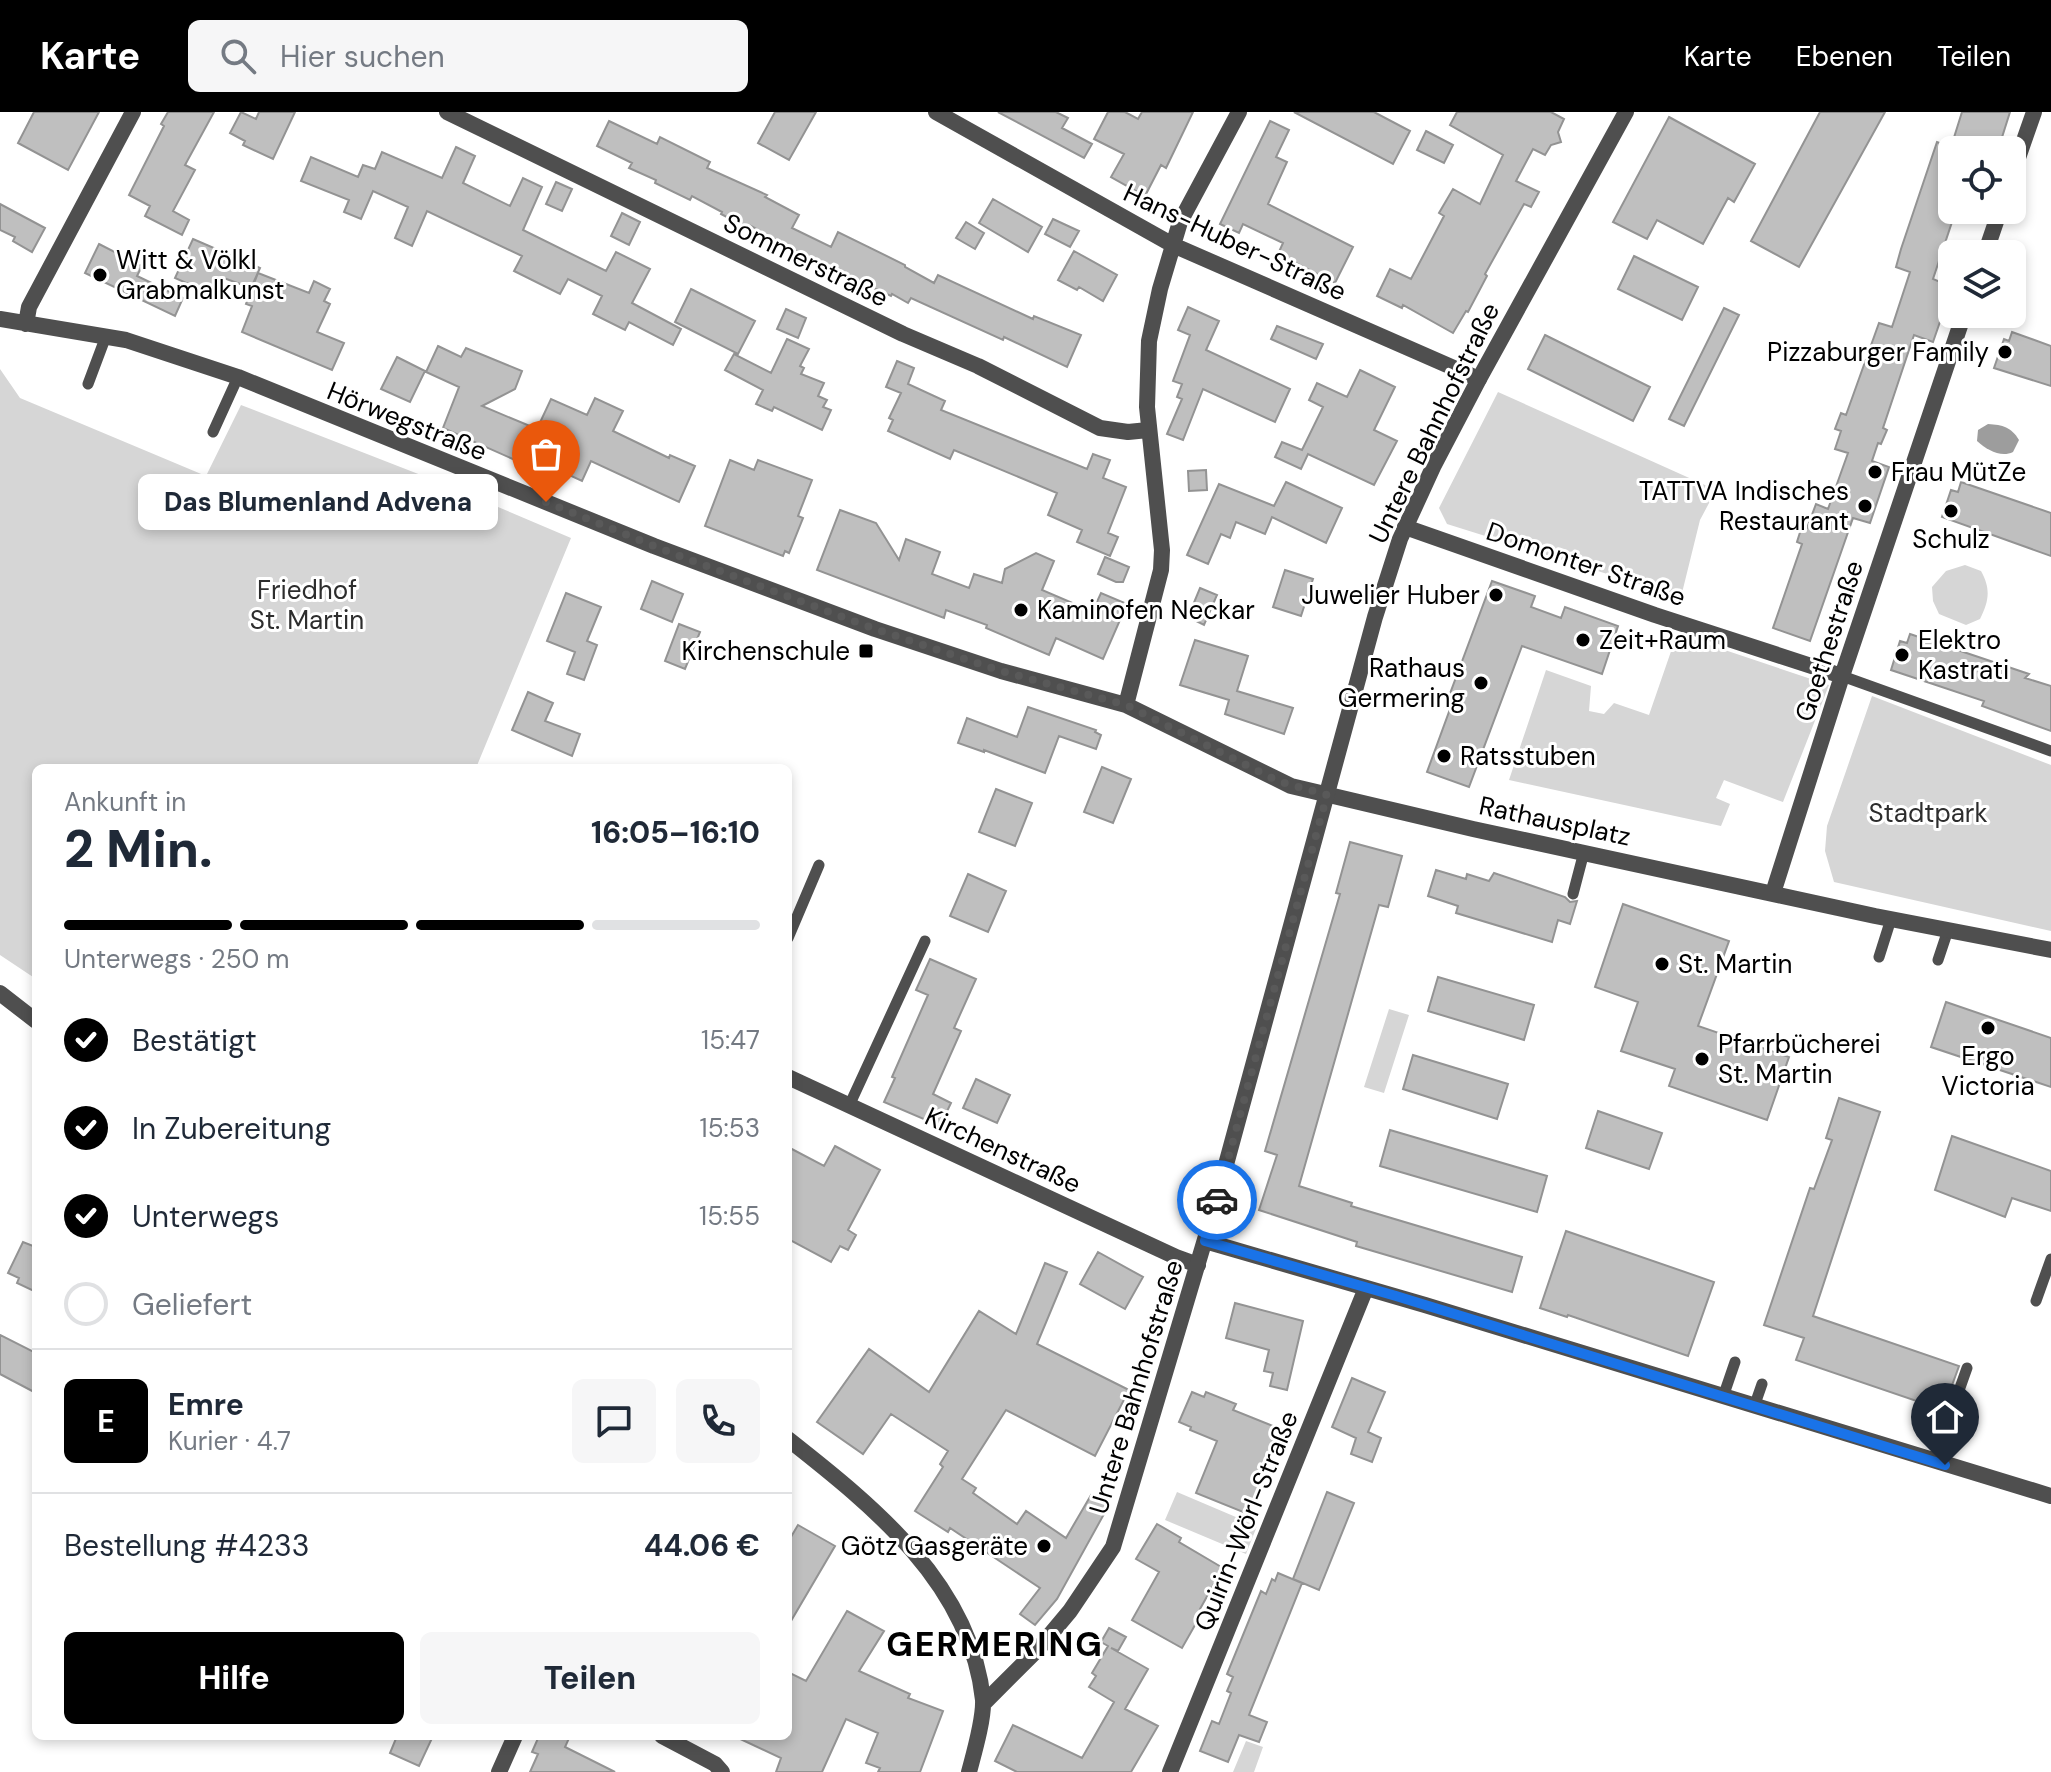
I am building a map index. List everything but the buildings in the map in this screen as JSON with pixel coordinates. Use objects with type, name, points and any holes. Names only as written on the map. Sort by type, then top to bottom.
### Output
[{"type":"street","points":[[26,324],[29,307],[133,112]]},
{"type":"street","name":"Sommerstraße","points":[[447,112],[903,334],[978,366],[1100,428],[1128,432],[1148,430]]},
{"type":"street","name":"Hans-Huber-Straße","points":[[936,112],[1173,245],[1479,379]]},
{"type":"street","points":[[1126,705],[1161,570],[1162,550],[1148,430],[1146,379],[1149,341],[1160,289],[1189,202],[1239,112]]},
{"type":"street","name":"Untere Bahnhofstraße","points":[[983,1704],[1070,1611],[1113,1547],[1205,1241],[1375,617],[1405,527],[1479,379],[1626,112]]},
{"type":"street","points":[[2026,136],[2034,112]]},
{"type":"street","name":"Hörwegstraße","points":[[0,319],[126,340],[238,377],[654,546],[875,629],[1001,671],[1126,705],[1278,781],[1327,795]]},
{"type":"street","name":"Goethestraße","points":[[1773,893],[1842,676],[1959,328]]},
{"type":"street","name":"Domonter Straße","points":[[1405,527],[1654,621],[1842,676]]},
{"type":"street","name":"Rathausplatz","points":[[1327,795],[1891,919],[2051,950]]},
{"type":"street","points":[[0,993],[32,1018]]},
{"type":"street","name":"Kirchenstraße","points":[[792,1079],[1198,1265]]},
{"type":"street","points":[[1205,1241],[2051,1496]]},
{"type":"street","name":"Quirin-Wörl-Straße","points":[[1170,1772],[1366,1288]]},
{"type":"street","points":[[792,1442],[854,1492],[913,1549],[946,1597],[975,1656],[983,1704],[969,1772]]},
{"type":"street","points":[[499,1772],[513,1740]]},
{"type":"street","points":[[670,1740],[706,1758],[722,1772]]},
{"type":"lane","points":[[88,384],[106,336]]},
{"type":"lane","points":[[213,432],[238,377]]},
{"type":"lane","points":[[1842,676],[2051,751]]},
{"type":"lane","points":[[1573,894],[1584,852]]},
{"type":"lane","points":[[792,929],[819,865]]},
{"type":"lane","points":[[1879,957],[1891,919]]},
{"type":"lane","points":[[1938,960],[1948,930]]},
{"type":"lane","points":[[849,1106],[925,941]]},
{"type":"lane","points":[[2036,1301],[2051,1259]]},
{"type":"lane","points":[[1723,1397],[1735,1362]]},
{"type":"lane","points":[[1934,1461],[1967,1368]]},
{"type":"lane","points":[[1754,1407],[1762,1384]]},
{"type":"green space","name":"Friedhof St. Martin","points":[[0,369],[20,398],[206,476],[241,405],[444,484],[571,538],[478,764],[32,764],[32,976],[0,955]]},
{"type":"green space","points":[[1498,392],[1716,490],[1700,520],[1681,597],[1447,524],[1439,508]]},
{"type":"green space","points":[[1965,565],[1981,571],[1988,595],[1980,619],[1966,625],[1939,614],[1933,601],[1932,587],[1946,571]]},
{"type":"green space","points":[[1677,634],[1829,685],[1783,802],[1724,780],[1716,798],[1730,804],[1721,826],[1509,780],[1546,670],[1591,686],[1589,711],[1604,714],[1614,703],[1649,715]]},
{"type":"green space","name":"Stadtpark","points":[[1872,696],[2051,765],[2051,931],[1834,882],[1825,851],[1827,826]]},
{"type":"green space","points":[[1389,1009],[1409,1015],[1384,1093],[1364,1087]]},
{"type":"green space","points":[[1177,1492],[1257,1526],[1246,1554],[1165,1520]]},
{"type":"green space","points":[[1246,1741],[1263,1747],[1254,1772],[1233,1772]]},
{"type":"shaded area","points":[[1988,424],[2013,432],[2019,440],[2013,452],[1994,452],[1977,441],[1978,430]]},
{"type":"way so far","points":[[546,502],[875,629],[1001,671],[1126,705],[1278,781],[1327,795],[1217,1200]]},
{"type":"place","name":"Witt & Völkl Grabmalkunst","points":[[100,275]]},
{"type":"place","name":"Pizzaburger Family","points":[[2005,352]]},
{"type":"place","name":"Frau MütZe","points":[[1875,472]]},
{"type":"place","name":"Das Blumenland Advena","points":[[546,502]]},
{"type":"place","name":"TATTVA Indisches Restaurant","points":[[1865,506]]},
{"type":"place","name":"Schulz","points":[[1951,511]]},
{"type":"place","name":"Juwelier Huber","points":[[1496,595]]},
{"type":"place","name":"Kaminofen Neckar","points":[[1021,610]]},
{"type":"place","name":"Zeit+Raum","points":[[1583,640]]},
{"type":"place","name":"Kirchenschule","points":[[866,651]]},
{"type":"place","name":"Elektro Kastrati","points":[[1902,655]]},
{"type":"place","name":"Rathaus Germering","points":[[1481,683]]},
{"type":"place","name":"Ratsstuben","points":[[1444,756]]},
{"type":"place","name":"St. Martin","points":[[1662,964]]},
{"type":"place","name":"Ergo Victoria","points":[[1988,1028]]},
{"type":"place","name":"Pfarrbücherei St. Martin","points":[[1702,1059]]},
{"type":"place","name":"Götz Gasgeräte","points":[[1044,1546]]},
{"type":"district","name":"GERMERING","points":[[995,1644]]},
{"type":"route","points":[[1217,1200],[1205,1241],[1396,1296],[1945,1465]]}]
